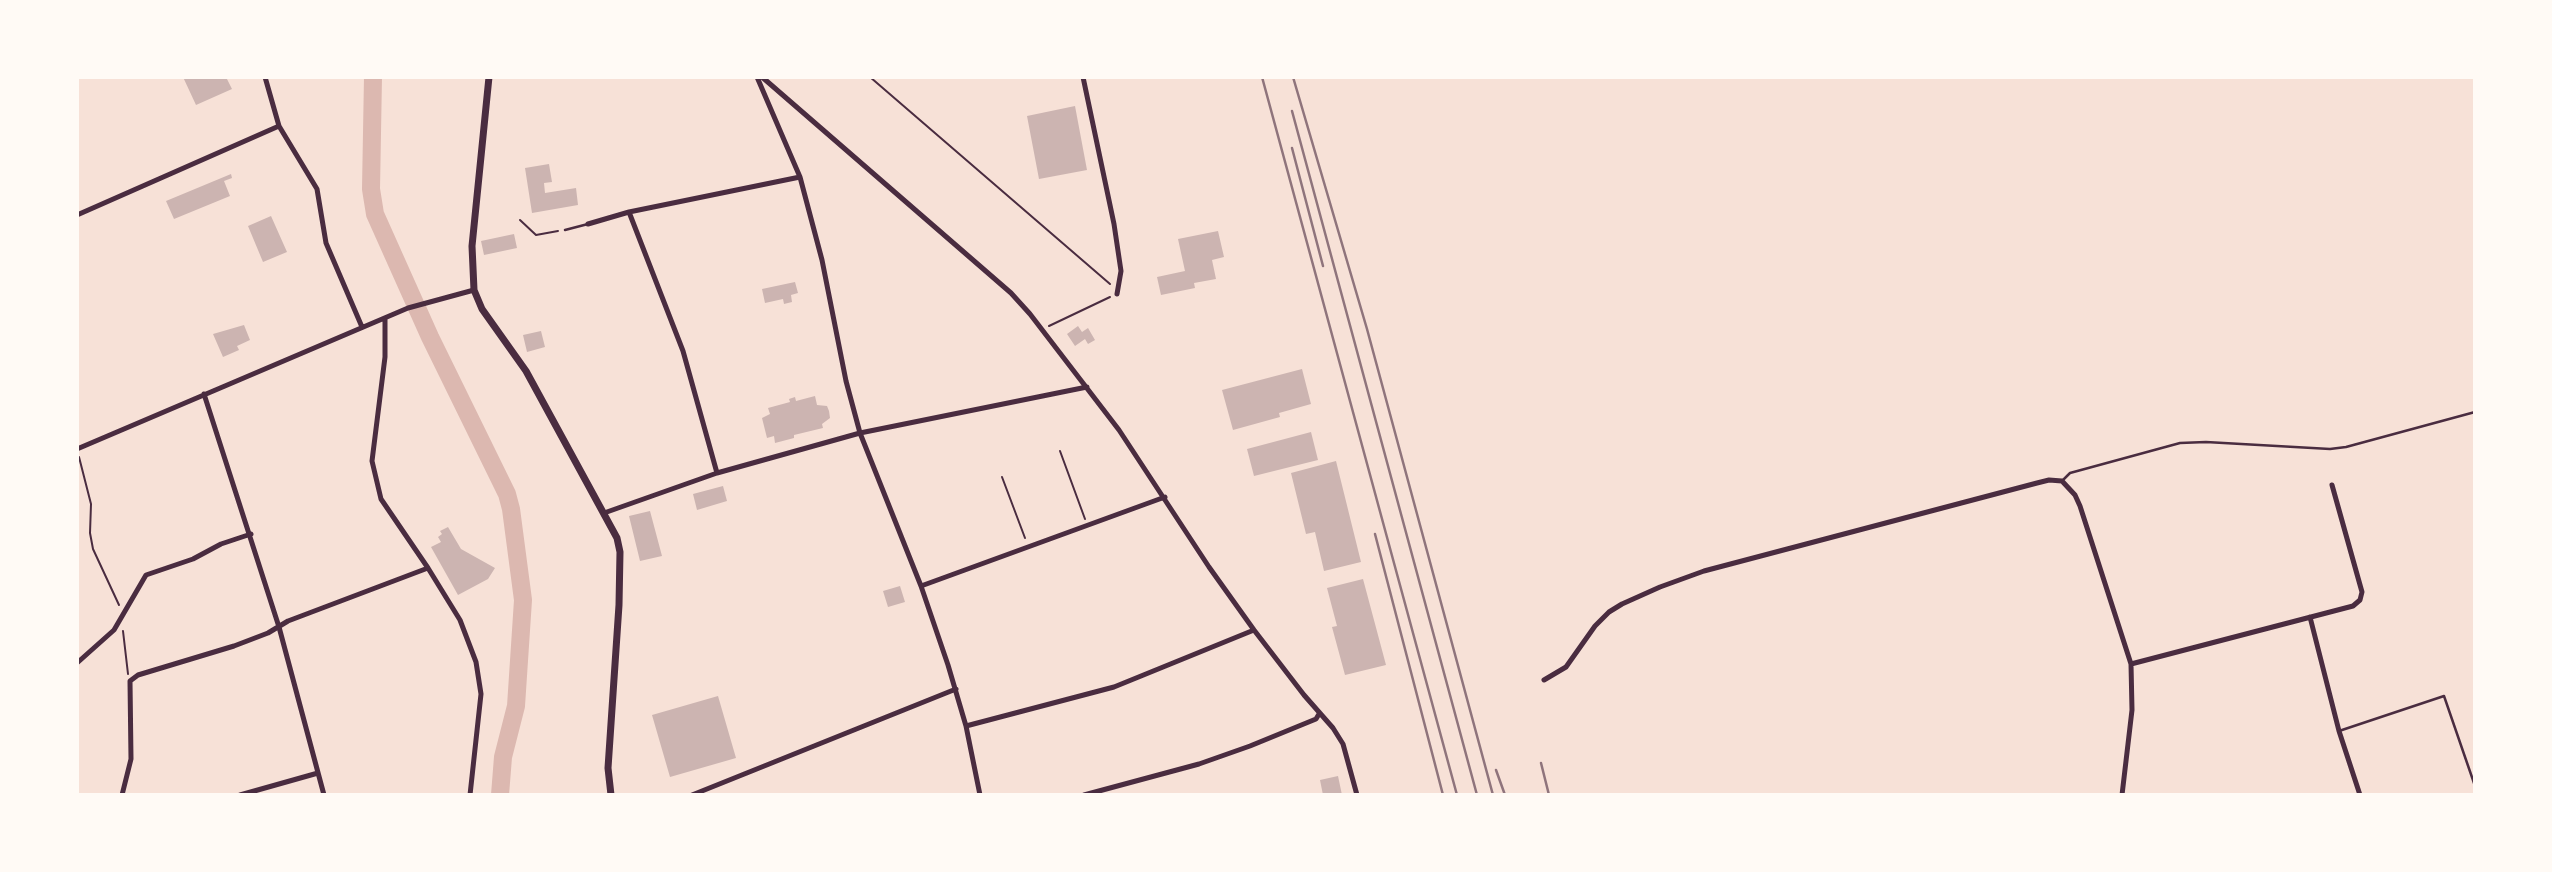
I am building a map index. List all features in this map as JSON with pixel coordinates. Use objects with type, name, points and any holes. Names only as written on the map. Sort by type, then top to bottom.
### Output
[{"type":"main road","points":[[489,77],[472,246],[474,290],[482,309],[526,371],[617,538],[620,552],[619,605],[608,768],[611,795]]},
{"type":"street","points":[[265,77],[279,127],[317,189],[326,243],[362,327]]},
{"type":"street","points":[[759,77],[800,177],[822,260],[846,381],[860,433],[921,586],[956,689],[981,795]]},
{"type":"street","points":[[759,77],[1010,293],[1042,329],[1165,497],[1209,567],[1254,630],[1319,714],[1333,728],[1343,744],[1357,795]]},
{"type":"street","points":[[1083,77],[1114,224],[1121,271],[1117,293]]},
{"type":"street","points":[[77,215],[279,127]]},
{"type":"street","points":[[588,224],[629,212],[800,177]]},
{"type":"street","points":[[629,212],[683,351],[718,472]]},
{"type":"street","points":[[77,449],[362,327],[422,303],[474,290]]},
{"type":"street","points":[[385,318],[385,357],[372,461],[381,499],[460,620],[476,662],[481,694],[470,795]]},
{"type":"street","points":[[604,513],[718,472],[860,433],[1087,387]]},
{"type":"street","points":[[204,394],[279,626],[324,795]]},
{"type":"street","points":[[1544,680],[1566,667],[1595,626],[1609,612],[1660,587],[1704,571],[2037,483],[2062,481],[2075,495],[2080,506],[2131,664],[2132,710],[2122,795]]},
{"type":"street","points":[[2131,664],[2353,606],[2360,600],[2362,592],[2332,485]]},
{"type":"street","points":[[921,586],[1165,497]]},
{"type":"street","points":[[77,663],[114,630],[146,575],[193,559],[221,544],[251,534]]},
{"type":"street","points":[[122,795],[131,759],[130,681],[151,670],[234,646],[268,633],[288,621],[428,568]]},
{"type":"street","points":[[2310,617],[2339,731],[2360,795]]},
{"type":"street","points":[[966,726],[1114,687],[1254,630]]},
{"type":"street","points":[[692,795],[956,689]]},
{"type":"street","points":[[1084,795],[1199,764],[1316,719],[1319,714]]},
{"type":"street","points":[[240,795],[318,774]]},
{"type":"lane","points":[[565,230],[588,224]]},
{"type":"lane","points":[[2062,481],[2070,472],[2180,443],[2330,449],[2475,412]]},
{"type":"lane","points":[[2339,731],[2444,696],[2475,786]]},
{"type":"path","points":[[870,77],[1107,279],[1117,293],[1042,329]]},
{"type":"path","points":[[520,220],[536,235],[565,230]]},
{"type":"path","points":[[77,449],[91,504],[90,533],[93,549],[118,601],[126,669],[130,681]]},
{"type":"path","points":[[1060,451],[1088,526]]},
{"type":"path","points":[[1002,477],[1028,548]]},
{"type":"building","points":[[183,77],[226,77],[232,89],[196,105]]},
{"type":"building","points":[[1075,106],[1087,170],[1039,179],[1027,116]]},
{"type":"building","points":[[549,164],[552,182],[544,183],[545,193],[576,188],[578,205],[532,213],[525,168]]},
{"type":"building","points":[[231,174],[232,178],[224,181],[230,196],[174,219],[166,201]]},
{"type":"building","points":[[271,216],[287,252],[263,262],[248,226]]},
{"type":"building","points":[[1218,231],[1224,257],[1212,260],[1216,279],[1194,283],[1195,288],[1161,295],[1157,277],[1185,271],[1178,239]]},
{"type":"building","points":[[514,234],[517,248],[484,255],[481,241]]},
{"type":"building","points":[[795,282],[798,293],[791,295],[792,302],[784,304],[783,299],[765,303],[762,289]]},
{"type":"building","points":[[244,325],[250,340],[237,346],[239,350],[223,357],[213,334]]},
{"type":"building","points":[[1078,326],[1082,332],[1088,328],[1095,340],[1088,344],[1085,339],[1075,346],[1067,334]]},
{"type":"building","points":[[541,331],[545,347],[527,352],[523,335]]},
{"type":"building","points":[[1302,369],[1311,404],[1279,413],[1280,417],[1233,430],[1222,390]]},
{"type":"building","points":[[815,396],[817,405],[827,406],[829,411],[830,418],[822,424],[823,428],[775,443],[774,436],[767,438],[762,418],[770,414],[768,408],[790,402],[789,399],[795,397],[796,401]]},
{"type":"building","points":[[1311,432],[1318,460],[1254,476],[1247,449]]},
{"type":"building","points":[[1336,461],[1361,562],[1324,571],[1315,532],[1306,534],[1291,473]]},
{"type":"building","points":[[723,486],[727,501],[697,510],[693,494]]},
{"type":"building","points":[[650,511],[662,556],[640,561],[629,516]]},
{"type":"building","points":[[448,527],[461,549],[495,568],[488,579],[458,595],[431,547],[441,542],[438,537],[442,534],[440,531]]},
{"type":"building","points":[[1363,579],[1386,665],[1345,675],[1332,627],[1337,626],[1327,588]]},
{"type":"building","points":[[900,586],[905,602],[888,607],[883,591]]},
{"type":"building","points":[[718,696],[736,758],[670,777],[652,715]]},
{"type":"building","points":[[1338,776],[1342,795],[1323,795],[1320,780]]},
{"type":"waterway","points":[[373,77],[371,189],[375,214],[430,337],[507,494],[511,509],[523,600],[516,706],[503,757],[500,795]]},
{"type":"railway","points":[[1262,77],[1457,795]]},
{"type":"railway","points":[[1293,77],[1367,329],[1493,795]]},
{"type":"railway","points":[[1292,111],[1477,795]]},
{"type":"railway","points":[[1292,148],[1323,266]]},
{"type":"railway","points":[[1375,534],[1443,795]]},
{"type":"railway","points":[[1541,763],[1549,795]]},
{"type":"railway","points":[[1496,770],[1505,795]]}]
